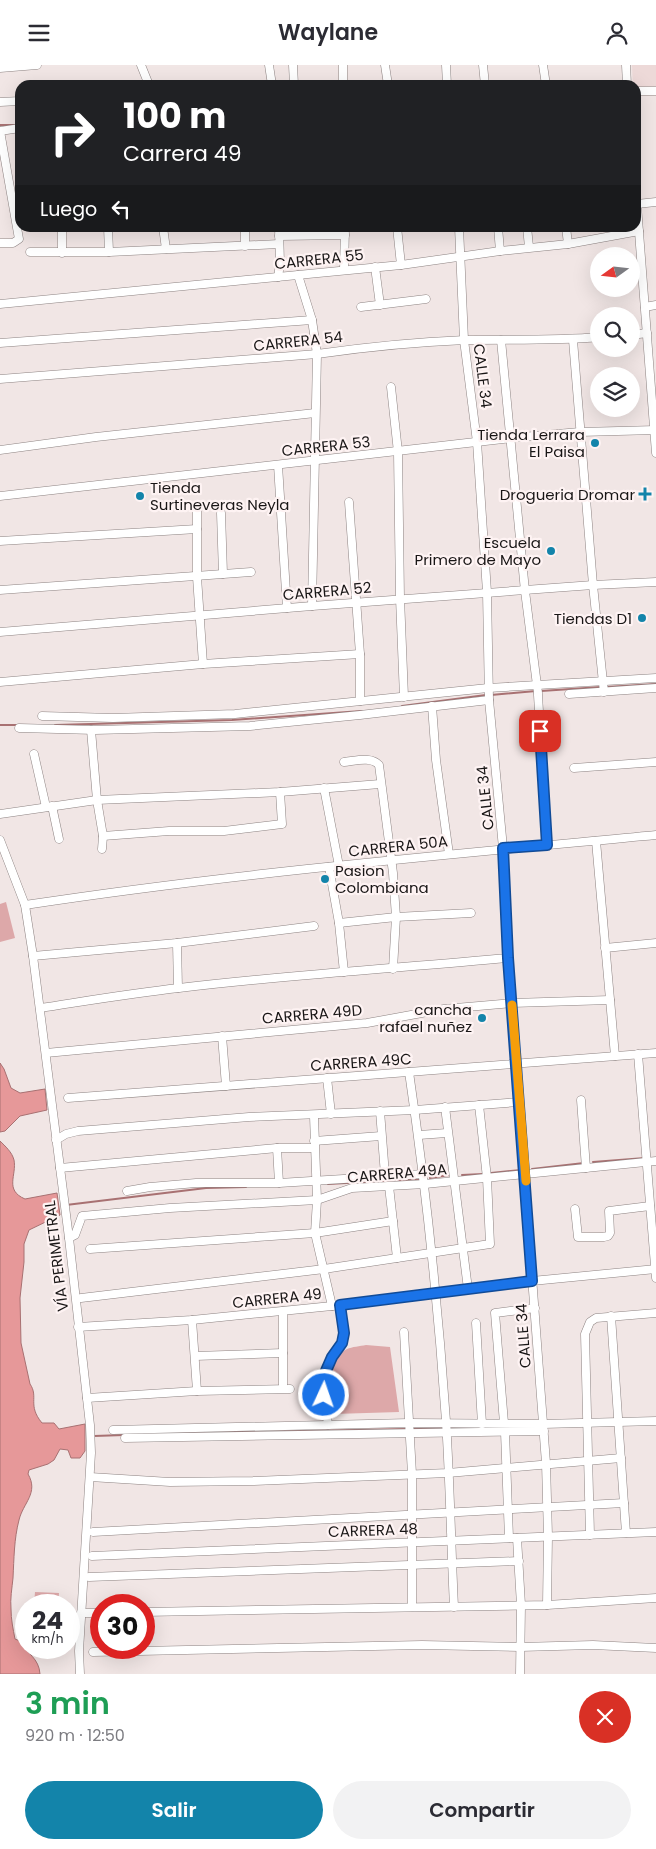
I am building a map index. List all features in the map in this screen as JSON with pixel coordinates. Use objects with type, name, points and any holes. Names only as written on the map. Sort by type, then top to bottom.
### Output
[{"type":"street","points":[[0,68],[36,65]]},
{"type":"street","points":[[141,65],[147,80]]},
{"type":"street","points":[[269,65],[271,80]]},
{"type":"street","points":[[293,65],[294,80]]},
{"type":"street","points":[[343,65],[343,80]]},
{"type":"street","points":[[385,65],[387,80]]},
{"type":"street","points":[[446,65],[447,80]]},
{"type":"street","points":[[484,65],[485,80]]},
{"type":"street","points":[[543,65],[545,80]]},
{"type":"street","points":[[626,65],[627,80]]},
{"type":"street","points":[[641,91],[656,91]]},
{"type":"street","points":[[0,102],[15,101]]},
{"type":"street","points":[[15,129],[0,131],[4,176],[15,222]]},
{"type":"street","points":[[641,204],[656,202]]},
{"type":"street","points":[[0,243],[13,243],[19,239],[17,232]]},
{"type":"street","points":[[62,232],[62,253]]},
{"type":"street","points":[[108,232],[110,252]]},
{"type":"street","points":[[164,232],[166,249]]},
{"type":"street","points":[[245,232],[245,246]]},
{"type":"street","points":[[30,252],[110,252],[245,246],[279,236],[305,232]]},
{"type":"street","points":[[344,270],[345,232]]},
{"type":"street","points":[[398,232],[401,265]]},
{"type":"street","name":"CALLE 34","points":[[460,232],[464,340],[477,442],[487,592],[489,694],[503,848],[508,958],[544,1427],[548,1537],[547,1605]]},
{"type":"street","points":[[498,232],[500,251]]},
{"type":"street","points":[[528,232],[529,247]]},
{"type":"street","points":[[567,232],[568,243]]},
{"type":"street","name":"CARRERA 55","points":[[0,304],[401,265],[568,243],[633,232]]},
{"type":"street","points":[[639,232],[656,453]]},
{"type":"street","points":[[278,277],[280,264],[279,236]]},
{"type":"street","points":[[375,267],[380,305]]},
{"type":"street","points":[[298,275],[312,320],[317,354],[312,606]]},
{"type":"street","points":[[360,307],[426,299]]},
{"type":"street","points":[[645,307],[656,305]]},
{"type":"street","points":[[0,343],[312,320]]},
{"type":"street","points":[[640,334],[647,333]]},
{"type":"street","name":"CARRERA 54","points":[[0,379],[317,354],[368,347],[464,340],[573,340],[590,338]]},
{"type":"street","points":[[501,340],[525,591],[537,690],[547,845]]},
{"type":"street","points":[[573,340],[593,585],[604,686]]},
{"type":"street","points":[[391,387],[398,452],[400,598],[406,697],[409,708]]},
{"type":"street","points":[[0,450],[105,436],[315,413]]},
{"type":"street","name":"CARRERA 53","points":[[0,496],[511,438],[580,432],[655,430]]},
{"type":"street","points":[[278,465],[287,608]]},
{"type":"street","points":[[349,502],[360,654],[360,701]]},
{"type":"street","points":[[197,509],[196,577],[203,664]]},
{"type":"street","points":[[221,513],[223,574]]},
{"type":"street","points":[[0,541],[197,529]]},
{"type":"street","points":[[0,590],[251,572]]},
{"type":"street","name":"CARRERA 52","points":[[0,632],[355,604],[400,598],[656,582]]},
{"type":"street","points":[[0,682],[203,664],[360,654]]},
{"type":"street","points":[[42,716],[113,718],[235,714],[406,697],[489,694],[604,686],[656,679]]},
{"type":"street","points":[[569,694],[604,686],[656,688]]},
{"type":"street","points":[[19,728],[91,731],[250,726],[432,706],[489,694]]},
{"type":"street","points":[[432,706],[436,760],[449,854]]},
{"type":"street","points":[[91,731],[97,800],[103,836],[102,849]]},
{"type":"street","points":[[34,755],[59,839]]},
{"type":"street","points":[[344,762],[371,760],[376,761],[379,765],[380,784],[392,861],[396,917],[393,969]]},
{"type":"street","points":[[574,768],[656,762]]},
{"type":"street","points":[[0,814],[97,800],[280,792],[380,784]]},
{"type":"street","points":[[324,788],[339,866]]},
{"type":"street","points":[[103,836],[169,831],[224,831],[282,824],[280,792]]},
{"type":"street","name":"CARRERA 50A","points":[[25,905],[177,883],[503,848],[656,835]]},
{"type":"street","name":"VÍA PERIMETRAL","points":[[0,840],[25,905],[33,955],[69,1238],[90,1425],[91,1453],[81,1613],[80,1674]]},
{"type":"street","points":[[596,841],[614,1056]]},
{"type":"street","points":[[329,867],[339,923],[344,972]]},
{"type":"street","points":[[339,923],[396,917],[470,913]]},
{"type":"street","points":[[33,955],[177,943],[314,927]]},
{"type":"street","points":[[177,943],[178,988]]},
{"type":"street","points":[[605,948],[656,943]]},
{"type":"street","points":[[40,1008],[178,988],[508,958]]},
{"type":"street","name":"CARRERA 49D","points":[[46,1053],[367,1023],[444,1009],[512,1003],[610,1000]]},
{"type":"street","points":[[222,1036],[226,1086]]},
{"type":"street","name":"CARRERA 49C","points":[[68,1098],[656,1053]]},
{"type":"street","points":[[638,1054],[656,1278]]},
{"type":"street","points":[[409,1072],[424,1173],[436,1293],[446,1429],[454,1607]]},
{"type":"street","points":[[327,1078],[331,1114]]},
{"type":"street","points":[[581,1100],[586,1168]]},
{"type":"street","points":[[56,1140],[66,1134],[78,1131],[249,1117],[415,1110],[519,1102]]},
{"type":"street","points":[[82,1298],[324,1269],[490,1244],[487,1178],[479,1105]]},
{"type":"street","points":[[445,1107],[468,1289]]},
{"type":"street","points":[[380,1111],[385,1175]]},
{"type":"street","points":[[314,1115],[317,1200],[315,1233],[344,1333],[342,1343],[332,1357],[322,1380],[328,1425]]},
{"type":"street","points":[[419,1135],[447,1133]]},
{"type":"street","points":[[60,1169],[314,1145],[382,1136]]},
{"type":"street","points":[[277,1148],[279,1183]]},
{"type":"street","name":"CARRERA 49A","points":[[69,1238],[75,1235],[82,1216],[170,1208],[317,1200],[352,1188],[425,1184],[656,1161]]},
{"type":"street","points":[[128,1191],[196,1183],[279,1183],[424,1173]]},
{"type":"street","points":[[389,1186],[397,1258]]},
{"type":"street","points":[[574,1209],[578,1237],[596,1238],[608,1236],[609,1211],[650,1206]]},
{"type":"street","points":[[90,1249],[315,1233],[393,1221]]},
{"type":"street","name":"CARRERA 49","points":[[78,1327],[192,1320],[336,1306],[532,1281],[656,1269]]},
{"type":"street","points":[[504,1423],[495,1313],[535,1308]]},
{"type":"street","points":[[86,1398],[287,1388],[283,1353],[283,1311]]},
{"type":"street","points":[[590,1535],[584,1335],[590,1322],[596,1318],[656,1313]]},
{"type":"street","points":[[611,1317],[626,1533]]},
{"type":"street","points":[[192,1320],[197,1391]]},
{"type":"street","points":[[476,1323],[482,1424]]},
{"type":"street","points":[[404,1332],[412,1475],[412,1607]]},
{"type":"street","points":[[194,1356],[283,1353]]},
{"type":"street","points":[[124,1438],[409,1429],[504,1432],[587,1422],[656,1421]]},
{"type":"street","points":[[446,1429],[504,1423],[544,1427]]},
{"type":"street","points":[[113,1430],[328,1425],[409,1429]]},
{"type":"street","points":[[504,1432],[508,1510],[518,1561],[521,1605],[520,1674]]},
{"type":"street","points":[[90,1477],[170,1481],[253,1481],[448,1473],[621,1457]]},
{"type":"street","points":[[93,1532],[624,1503]]},
{"type":"street","name":"CARRERA 48","points":[[92,1556],[656,1532]]},
{"type":"street","points":[[89,1577],[518,1561]]},
{"type":"street","points":[[155,1612],[547,1605],[656,1598]]},
{"type":"street","points":[[81,1613],[90,1613]]},
{"type":"street","points":[[155,1650],[422,1645],[520,1647],[593,1645],[656,1648]]},
{"type":"shaded area","points":[[632,65],[656,65],[656,86],[641,87],[641,80],[633,80]]},
{"type":"shaded area","points":[[6,902],[15,938],[0,942],[0,904]]},
{"type":"shaded area","points":[[0,1063],[11,1088],[20,1093],[45,1089],[47,1110],[20,1116],[5,1131],[0,1132]]},
{"type":"shaded area","points":[[0,1141],[13,1157],[13,1187],[19,1195],[25,1199],[57,1193],[60,1215],[29,1230],[24,1244],[20,1298],[21,1343],[30,1384],[34,1393],[35,1411],[38,1417],[42,1423],[54,1423],[59,1429],[85,1424],[85,1451],[80,1458],[71,1458],[68,1450],[60,1449],[54,1460],[29,1470],[28,1474],[32,1487],[17,1527],[11,1613],[15,1639],[15,1659],[34,1659],[40,1674],[0,1674]]},
{"type":"shaded area","points":[[366,1345],[390,1347],[399,1412],[334,1414],[329,1388],[331,1369],[340,1354],[347,1349]]},
{"type":"shaded area","points":[[35,1592],[59,1593],[59,1594],[35,1594]]},
{"type":"waterway","points":[[0,125],[15,125]]},
{"type":"waterway","points":[[606,687],[656,684]]},
{"type":"waterway","points":[[541,691],[601,687]]},
{"type":"waterway","points":[[491,695],[536,691]]},
{"type":"waterway","points":[[402,706],[486,695]]},
{"type":"waterway","points":[[55,725],[232,720],[362,711]]},
{"type":"waterway","points":[[0,725],[18,725]]},
{"type":"waterway","points":[[593,1162],[645,1158]]},
{"type":"waterway","points":[[532,1169],[584,1163]]},
{"type":"waterway","points":[[491,1173],[521,1170]]},
{"type":"waterway","points":[[462,1175],[483,1174]]},
{"type":"waterway","points":[[430,1178],[450,1175]]},
{"type":"waterway","points":[[328,1184],[420,1179]]},
{"type":"waterway","points":[[66,1205],[206,1188],[246,1187]]},
{"type":"waterway","points":[[411,1429],[444,1428]]},
{"type":"waterway","points":[[449,1428],[519,1428]]},
{"type":"waterway","points":[[144,1434],[407,1429]]},
{"type":"waterway","points":[[94,1436],[124,1435]]},
{"type":"slow traffic","points":[[512,1005],[526,1181]]},
{"type":"place","name":"Tienda Lerrara El Paisa","points":[[595,443]]},
{"type":"place","name":"Drogueria Dromar","points":[[645,494]]},
{"type":"place","name":"Tienda Surtineveras Neyla","points":[[140,496]]},
{"type":"place","name":"Escuela Primero de Mayo","points":[[551,551]]},
{"type":"place","name":"Tiendas D1","points":[[642,618]]},
{"type":"place","name":"Pasion Colombiana","points":[[325,879]]},
{"type":"place","name":"cancha rafael nuñez","points":[[482,1018]]},
{"type":"route","points":[[324,1395],[322,1380],[332,1357],[342,1343],[344,1333],[340,1305],[532,1281],[508,958],[503,848],[547,845],[540,731]]}]
